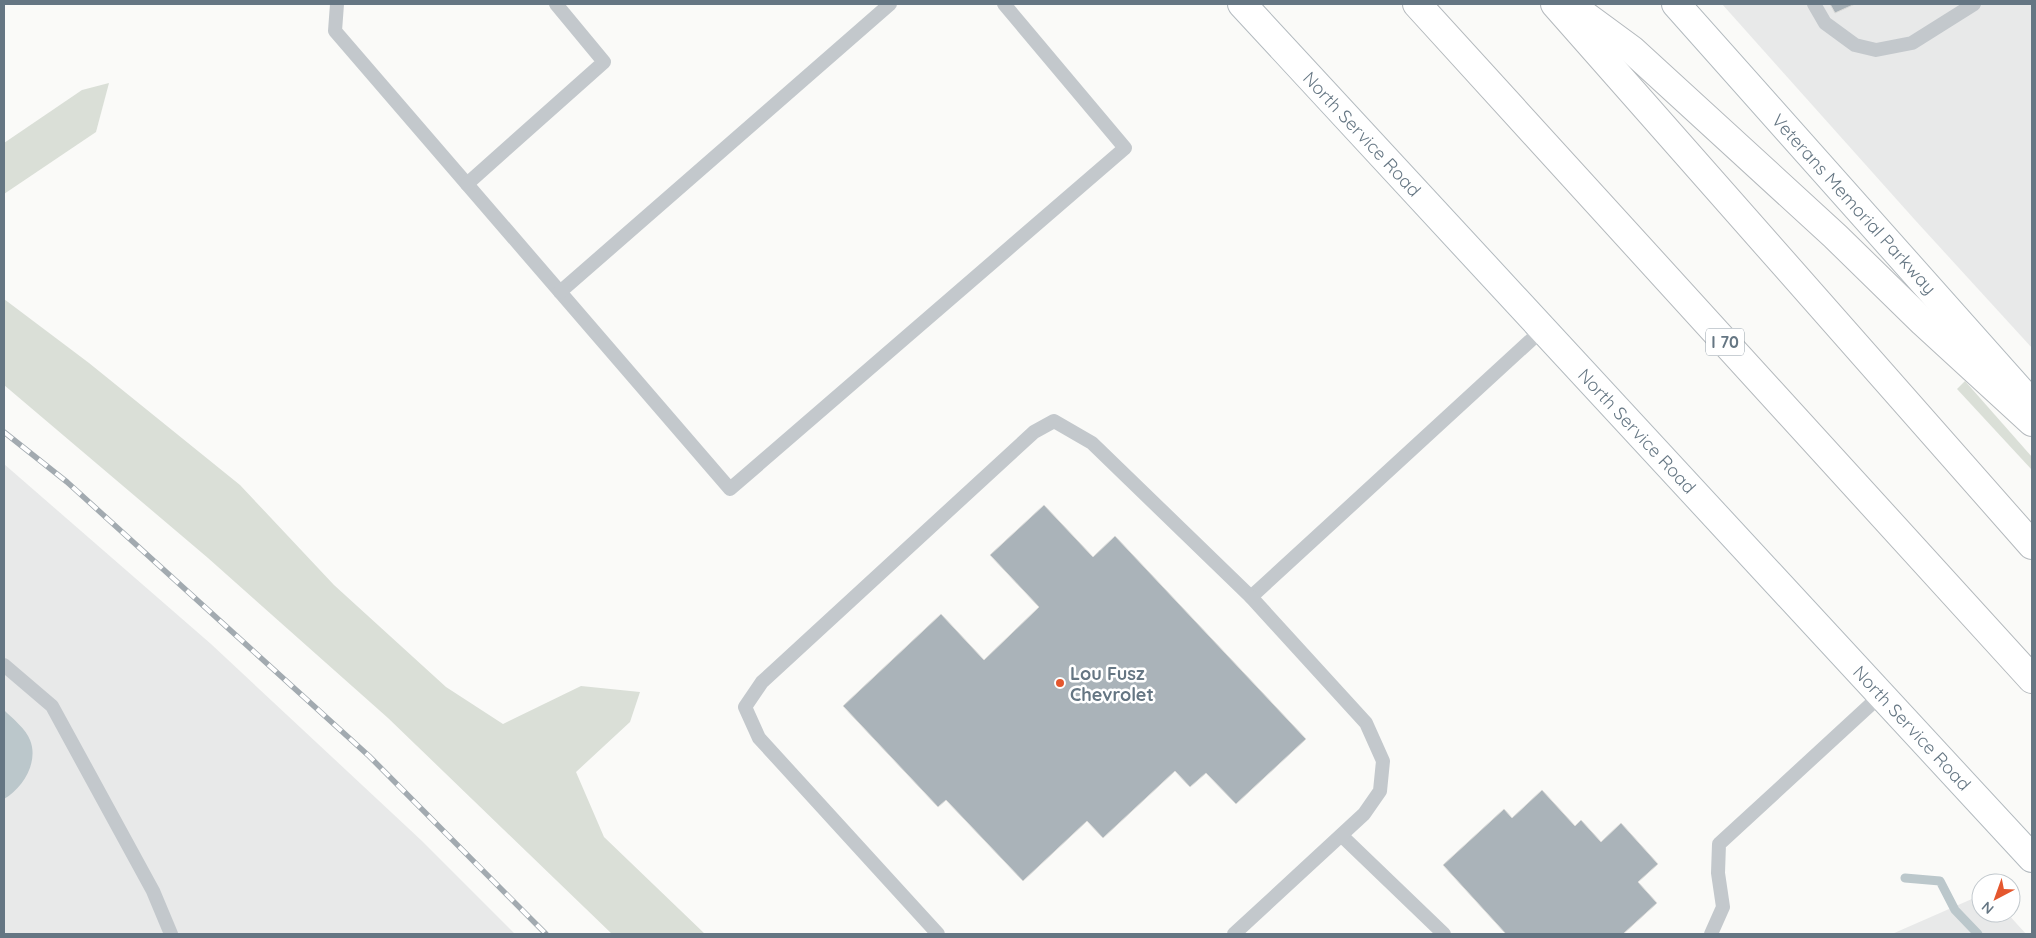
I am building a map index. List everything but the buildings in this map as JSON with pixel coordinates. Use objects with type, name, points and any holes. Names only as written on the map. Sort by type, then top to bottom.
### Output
[{"type":"main road","name":"North Service Road","points":[[1242,4],[2032,858]]},
{"type":"main road","name":"I 70","points":[[1417,4],[2032,680]]},
{"type":"main road","points":[[1555,4],[2032,545]]},
{"type":"main road","points":[[1569,4],[1632,50],[1828,230],[1923,322],[2032,422]]},
{"type":"main road","name":"Veterans Memorial Parkway","points":[[1676,4],[2032,404]]},
{"type":"lane","points":[[337,4],[335,32],[730,489],[1125,148],[1004,4]]},
{"type":"lane","points":[[467,184],[604,62],[556,4]]},
{"type":"lane","points":[[1814,4],[1825,23],[1855,45],[1876,50],[1912,43],[1974,4]]},
{"type":"lane","points":[[560,292],[886,5]]},
{"type":"lane","points":[[1251,597],[1543,328]]},
{"type":"lane","points":[[938,934],[759,738],[745,707],[762,682],[1034,432],[1054,421],[1092,443],[1251,597],[1366,723],[1383,762],[1380,791],[1364,814],[1234,934]]},
{"type":"lane","points":[[4,666],[52,706],[153,891],[171,934]]},
{"type":"lane","points":[[1711,934],[1723,907],[1718,873],[1719,844],[1881,695]]},
{"type":"lane","points":[[1342,836],[1444,934]]},
{"type":"shaded area","points":[[1722,4],[2032,4],[2032,348],[1915,220]]},
{"type":"shaded area","points":[[109,83],[96,132],[4,194],[4,143],[82,90]]},
{"type":"shaded area","points":[[4,299],[89,363],[240,485],[334,585],[446,687],[503,724],[581,686],[640,692],[630,722],[576,772],[604,837],[705,934],[612,934],[388,718],[208,558],[4,385]]},
{"type":"shaded area","points":[[1965,381],[2032,457],[2032,470],[1957,389]]},
{"type":"shaded area","points":[[4,464],[211,644],[422,841],[515,934],[4,934]]},
{"type":"shaded area","points":[[4,710],[28,736],[32,748],[32,757],[31,765],[23,781],[4,799]]},
{"type":"shaded area","points":[[1971,899],[1971,923],[2016,923],[2026,934],[1892,934]]},
{"type":"waterway","points":[[1905,878],[1940,881],[1955,910],[1978,934]]},
{"type":"railway","points":[[4,432],[67,482],[369,756],[546,934]]},
{"type":"place","name":"Lou Fusz Chevrolet","points":[[1060,683]]}]
